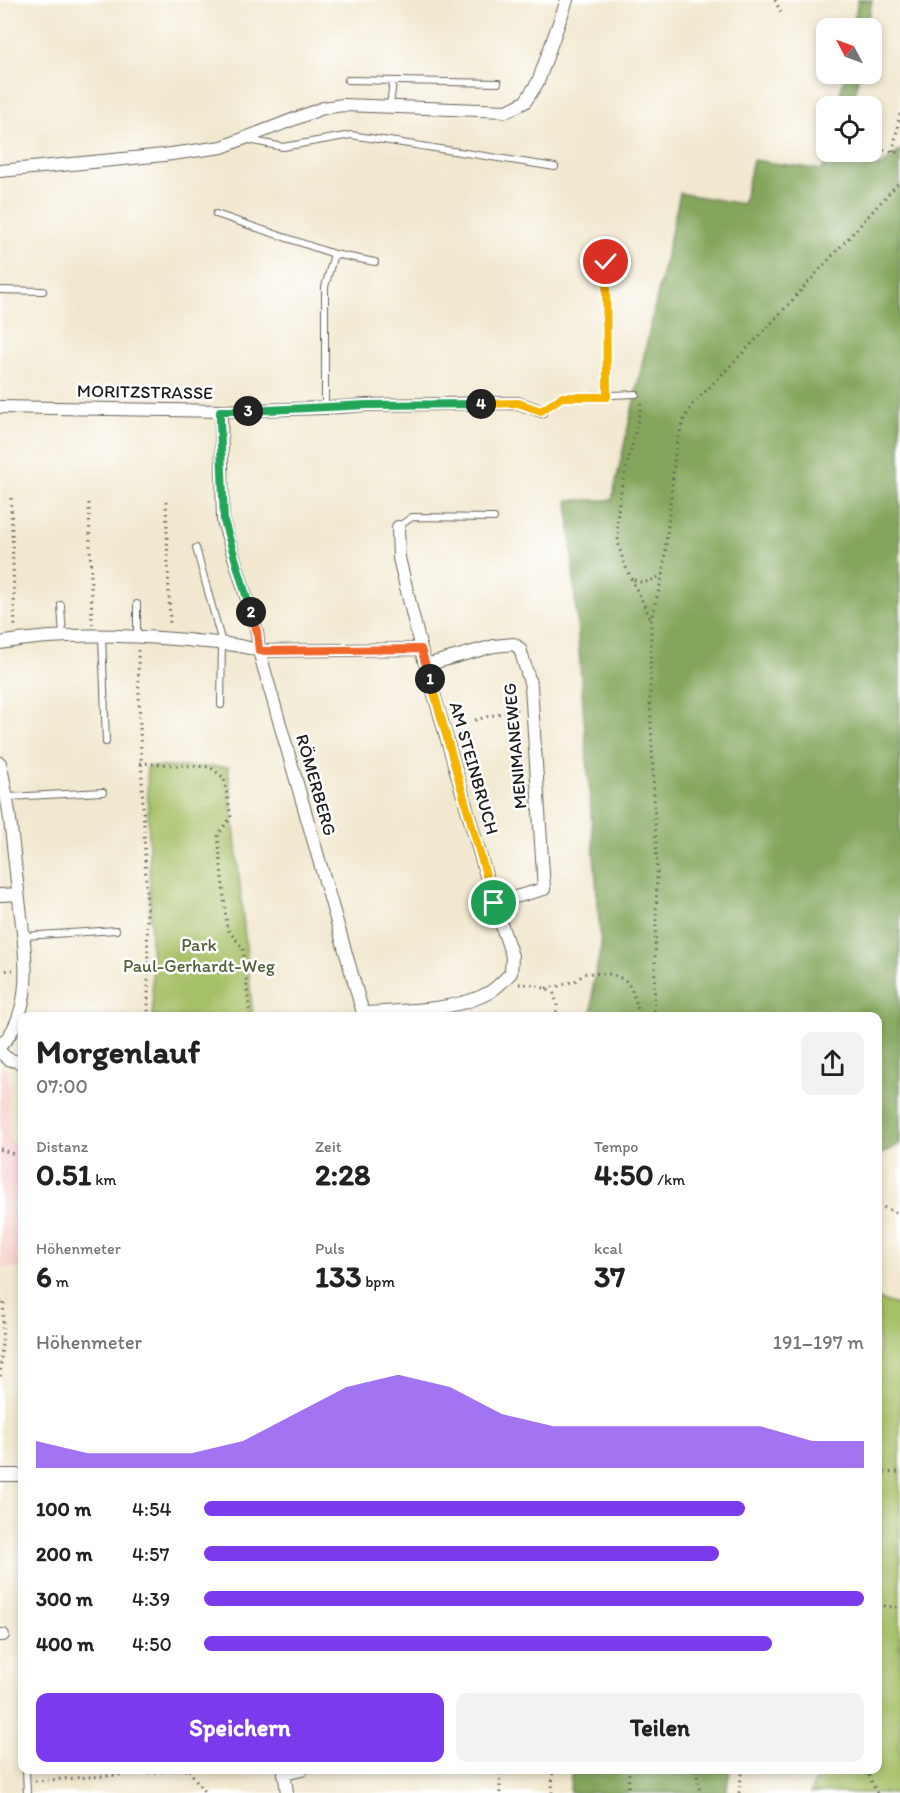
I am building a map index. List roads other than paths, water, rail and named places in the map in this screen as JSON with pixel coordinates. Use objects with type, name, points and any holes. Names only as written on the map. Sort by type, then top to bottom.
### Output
[{"type":"street","points":[[0,171],[198,152],[246,139],[323,108],[356,104],[469,111],[515,109],[525,102],[538,82],[567,0]]},
{"type":"street","name":"MORITZSTRASSE","points":[[0,407],[220,411],[367,405],[518,403],[541,411]]},
{"type":"street","name":"RÖMERBERG","points":[[220,411],[224,521],[363,1012]]},
{"type":"street","name":"AM STEINBRUCH","points":[[398,527],[399,558],[421,649],[494,903],[512,956],[514,978]]},
{"type":"street","points":[[0,643],[16,640],[137,636],[241,645],[259,651],[421,649]]},
{"type":"street","name":"MENIMANEWEG","points":[[426,665],[494,646],[517,645],[531,686],[544,889],[494,903]]},
{"type":"street","points":[[0,764],[8,796],[5,815],[24,936],[22,1005],[20,1012]]},
{"type":"street","points":[[0,895],[18,894]]},
{"type":"street","name":"RÖMERBERG","points":[[381,1012],[416,1010],[463,1003],[483,996],[514,978]]},
{"type":"street","points":[[0,1046],[15,1027],[18,1018]]},
{"type":"street","points":[[0,1052],[8,1059],[18,1062]]},
{"type":"street","points":[[0,1475],[18,1475]]},
{"type":"street","points":[[284,1774],[287,1793]]},
{"type":"lane","points":[[348,80],[498,83]]},
{"type":"lane","points":[[390,106],[393,81]]},
{"type":"lane","points":[[246,139],[283,147],[351,135],[555,167]]},
{"type":"lane","points":[[216,214],[333,254],[375,262]]},
{"type":"lane","points":[[325,408],[325,287],[333,254]]},
{"type":"lane","points":[[606,262],[607,397]]},
{"type":"lane","points":[[0,290],[43,291]]},
{"type":"lane","points":[[541,411],[562,397],[607,397],[636,394]]},
{"type":"lane","name":"AM STEINBRUCH","points":[[398,527],[412,517],[494,518]]},
{"type":"lane","points":[[196,548],[222,643],[221,705]]},
{"type":"lane","points":[[137,604],[137,636]]},
{"type":"lane","points":[[61,605],[63,638]]},
{"type":"lane","points":[[97,636],[106,742]]},
{"type":"lane","points":[[8,796],[103,792]]},
{"type":"lane","points":[[24,936],[116,930]]},
{"type":"lane","points":[[26,1774],[27,1793]]},
{"type":"park label","name":"Park Paul-Gerhardt-Weg","points":[[199,955]]}]
